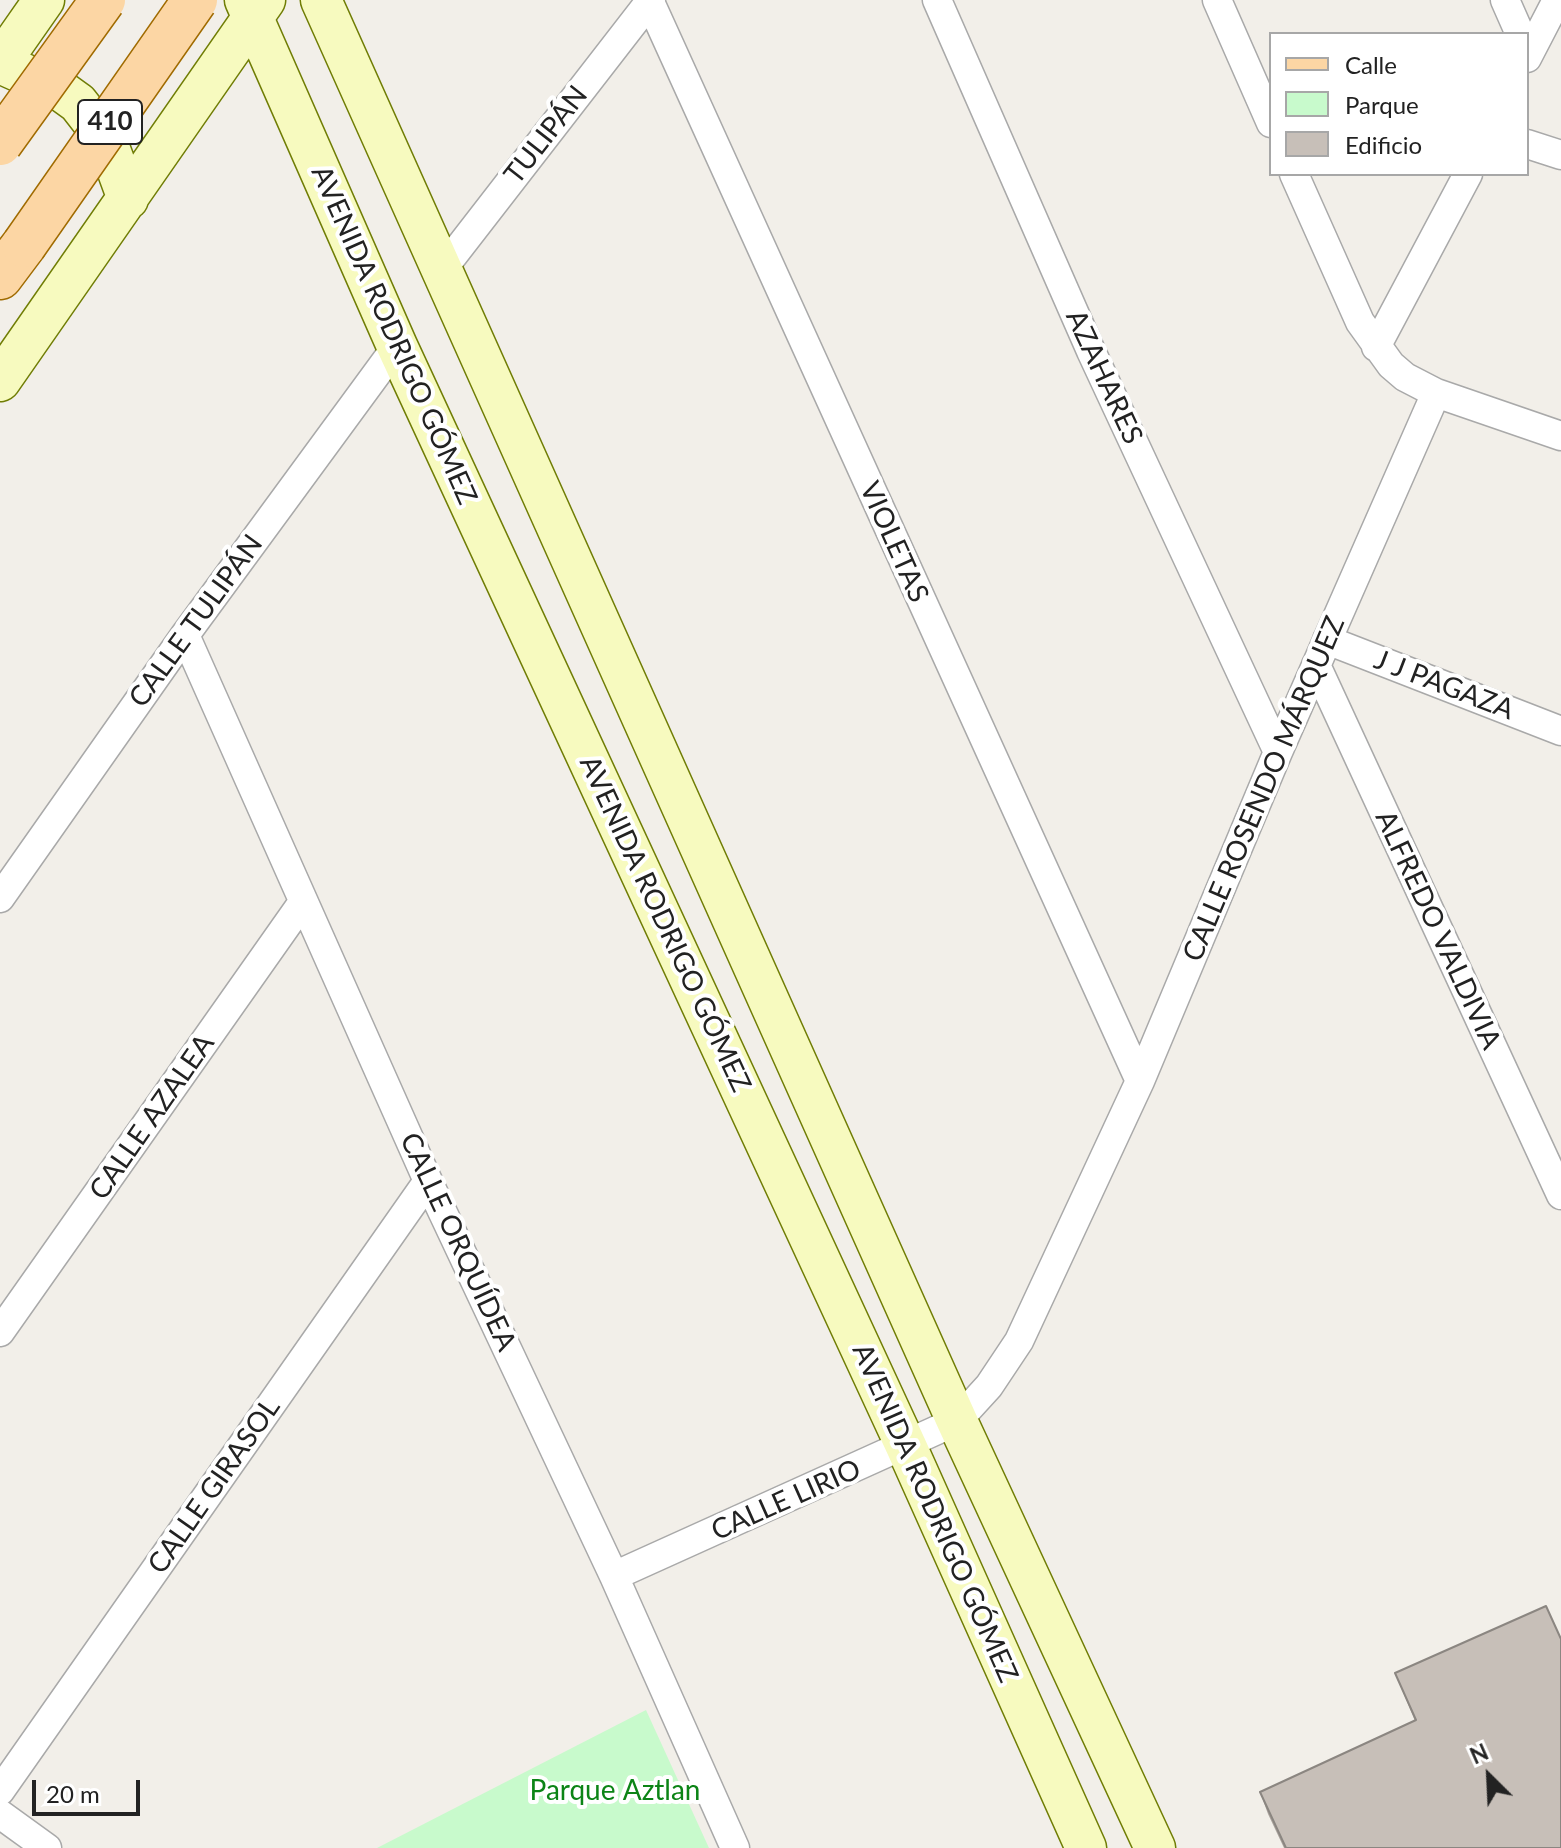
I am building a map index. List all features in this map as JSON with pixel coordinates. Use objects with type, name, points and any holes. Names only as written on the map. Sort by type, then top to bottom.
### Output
[{"type":"main road","points":[[44,0],[0,63],[60,90],[78,103],[106,139],[128,199]]},
{"type":"main road","name":"410","points":[[0,143],[103,0]]},
{"type":"main road","name":"410","points":[[12,261],[195,0]]},
{"type":"main road","name":"AVENIDA RODRIGO GÓMEZ","points":[[321,0],[957,1421],[1155,1848]]},
{"type":"main road","points":[[0,381],[128,199],[254,6]]},
{"type":"main road","name":"AVENIDA RODRIGO GÓMEZ","points":[[254,6],[397,346],[906,1446],[1086,1848]]},
{"type":"street","name":"AZAHARES","points":[[937,0],[1091,351],[1278,752]]},
{"type":"street","points":[[1217,0],[1269,118]]},
{"type":"street","points":[[1505,0],[1519,32]]},
{"type":"street","points":[[1529,44],[1557,0]]},
{"type":"street","name":"TULIPÁN","points":[[441,271],[651,1]]},
{"type":"street","name":"VIOLETAS","points":[[651,1],[1140,1081]]},
{"type":"street","points":[[1529,145],[1561,155]]},
{"type":"street","points":[[1295,176],[1350,301],[1376,347],[1391,365],[1405,377],[1436,393],[1561,436]]},
{"type":"street","points":[[1376,347],[1467,176]]},
{"type":"street","name":"CALLE TULIPÁN","points":[[0,898],[185,635],[397,346]]},
{"type":"street","name":"CALLE ROSENDO MÁRQUEZ","points":[[957,1421],[989,1386],[1019,1341],[1140,1081],[1278,752],[1436,393]]},
{"type":"street","name":"CALLE ORQUÍDEA","points":[[185,635],[428,1181],[614,1576],[735,1848]]},
{"type":"street","name":"J J PAGAZA","points":[[1322,652],[1561,731]]},
{"type":"street","name":"ALFREDO VALDIVIA","points":[[1322,652],[1555,1155],[1561,1195]]},
{"type":"street","name":"CALLE AZALEA","points":[[0,1332],[303,902]]},
{"type":"street","name":"CALLE GIRASOL","points":[[0,1791],[428,1181]]},
{"type":"street","name":"CALLE LIRIO","points":[[614,1576],[957,1421]]},
{"type":"street","points":[[0,1814],[47,1848]]},
{"type":"green space","name":"Parque Aztlan","points":[[646,1710],[709,1848],[377,1848]]},
{"type":"building","points":[[1546,1606],[1561,1639],[1561,1848],[1286,1848],[1260,1792],[1416,1720],[1395,1673]]}]
